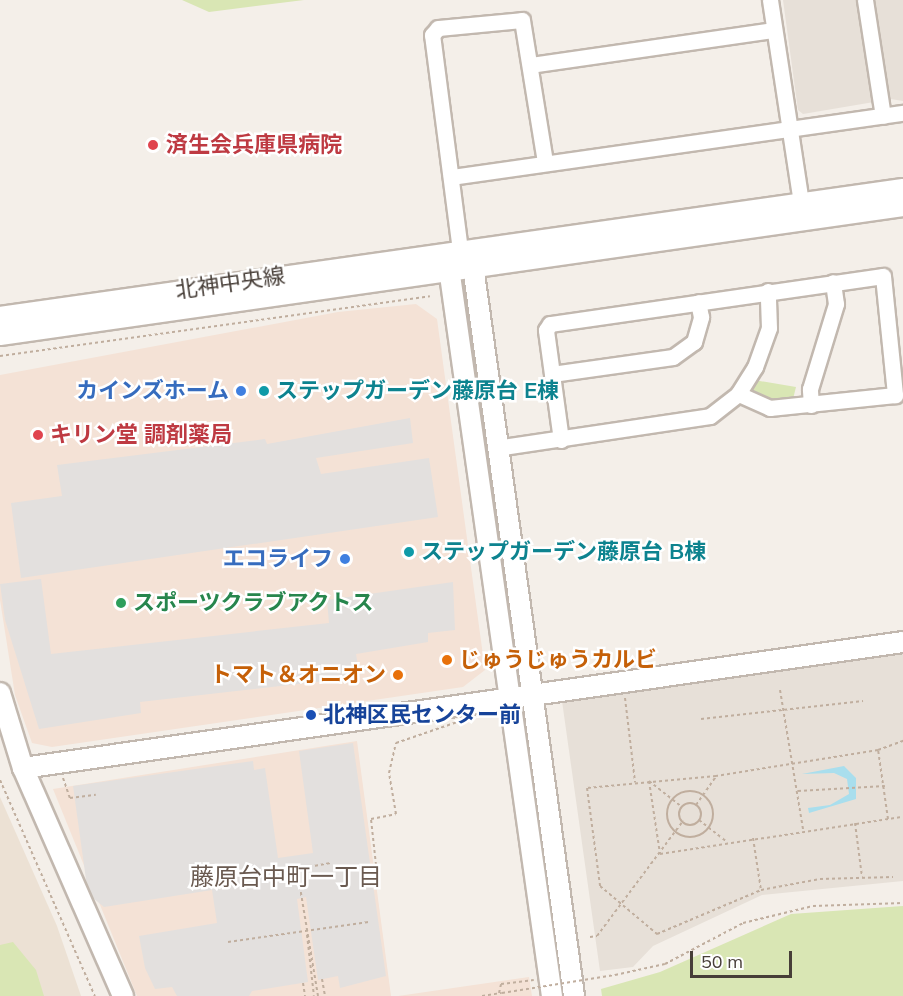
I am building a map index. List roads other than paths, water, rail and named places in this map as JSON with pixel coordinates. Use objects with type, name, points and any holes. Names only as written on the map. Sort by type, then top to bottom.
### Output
[{"type":"street","points":[[770,0],[801,203]]},
{"type":"street","points":[[865,0],[883,116]]},
{"type":"street","points":[[545,162],[522,20],[517,16],[438,28],[432,35],[460,250],[473,266],[496,448],[574,996]]},
{"type":"street","points":[[530,65],[773,30]]},
{"type":"street","points":[[452,177],[903,113]]},
{"type":"street","name":"北神中央線","points":[[0,317],[903,189]]},
{"type":"street","points":[[0,335],[448,268],[903,206]]},
{"type":"street","points":[[460,250],[448,268],[512,698],[552,996]]},
{"type":"street","points":[[561,440],[546,330],[550,324],[883,276],[898,390],[811,405],[770,408],[738,394]]},
{"type":"street","points":[[811,405],[810,389],[836,304],[833,282]]},
{"type":"street","points":[[496,448],[689,422],[710,416],[738,394],[755,367],[769,328],[768,291]]},
{"type":"street","points":[[552,374],[679,354],[699,330],[698,302]]},
{"type":"street","points":[[23,768],[903,642]]},
{"type":"street","points":[[0,693],[23,768],[123,996]]},
{"type":"water","points":[[844,766],[856,778],[856,799],[809,813],[808,808],[830,805],[849,794],[847,779],[834,773],[802,774]]},
{"type":"place","name":"済生会兵庫県病院","points":[[153,145]]},
{"type":"place","name":"カインズホーム","points":[[241,391]]},
{"type":"place","name":"ステップガーデン藤原台 E棟","points":[[264,391]]},
{"type":"place","name":"キリン堂 調剤薬局","points":[[38,435]]},
{"type":"place","name":"ステップガーデン藤原台 B棟","points":[[409,552]]},
{"type":"place","name":"エコライフ","points":[[345,559]]},
{"type":"place","name":"スポーツクラブアクトス","points":[[121,603]]},
{"type":"place","name":"じゅうじゅうカルビ","points":[[447,660]]},
{"type":"place","name":"トマト＆オニオン","points":[[398,675]]},
{"type":"place","name":"北神区民センター前","points":[[311,715]]},
{"type":"district","name":"藤原台中町一丁目","points":[[286,877]]}]
